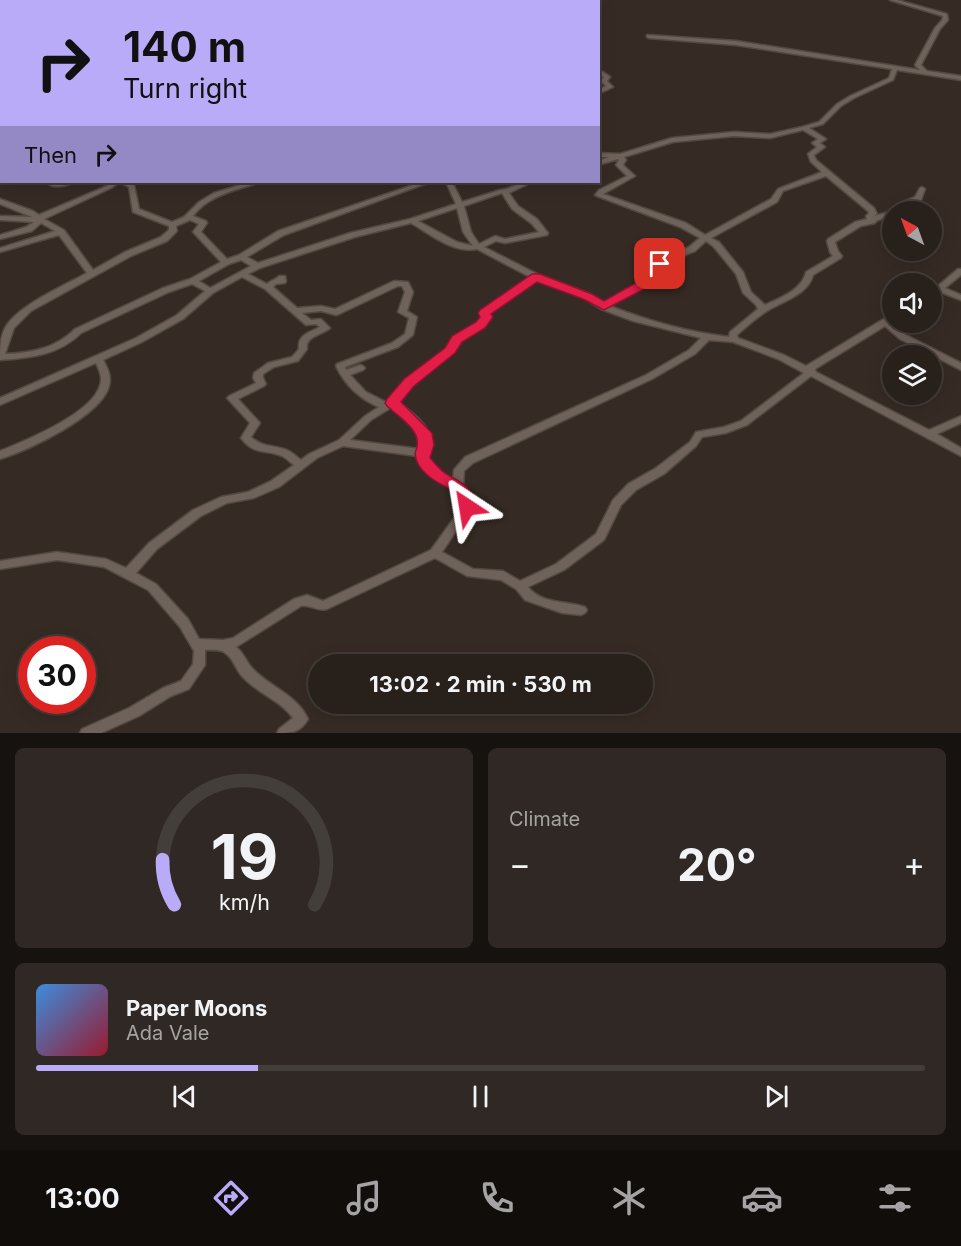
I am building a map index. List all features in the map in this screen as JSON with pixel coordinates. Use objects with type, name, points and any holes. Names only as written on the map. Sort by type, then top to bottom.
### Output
[{"type":"street","points":[[892,0],[945,15],[945,20],[938,28],[918,65],[924,71]]},
{"type":"street","points":[[649,36],[736,43],[961,78]]},
{"type":"street","points":[[600,162],[681,138],[734,134],[770,136],[821,123],[839,105],[891,79],[895,68]]},
{"type":"street","points":[[600,72],[607,77],[604,81],[610,87],[600,91]]},
{"type":"street","points":[[804,128],[823,139],[815,143],[822,147],[810,156],[871,210],[872,221]]},
{"type":"street","points":[[600,155],[619,156],[623,159],[619,165],[632,176],[601,191],[599,195],[683,225],[705,238],[728,257],[746,284],[747,293],[760,304],[762,310]]},
{"type":"street","points":[[604,306],[640,286],[651,271],[665,260],[692,249],[705,238],[774,200],[780,190],[826,172]]},
{"type":"street","points":[[52,184],[61,183]]},
{"type":"street","points":[[0,237],[29,229],[40,219],[114,183]]},
{"type":"street","points":[[125,183],[132,186],[136,210],[172,225],[189,217],[191,212],[210,196],[252,183]]},
{"type":"street","points":[[172,225],[173,231],[164,239],[135,250],[24,312],[10,327],[0,357],[20,356],[57,346],[71,340],[78,331],[166,290],[193,281],[226,262],[242,257],[281,233],[425,183]]},
{"type":"street","points":[[449,183],[460,206],[467,232],[478,247],[536,277],[587,296],[604,306],[636,319],[707,337],[734,340],[810,370],[961,453]]},
{"type":"street","points":[[0,402],[139,340],[180,317],[210,291],[257,266],[353,235],[412,221],[505,192],[526,183]]},
{"type":"street","points":[[912,201],[918,198],[922,189]]},
{"type":"street","points":[[412,221],[444,239],[467,247],[478,247],[495,238],[505,241],[544,232],[534,221],[515,207],[505,192]]},
{"type":"street","points":[[0,201],[40,219],[61,232],[92,275]]},
{"type":"street","points":[[189,217],[203,223],[197,232],[226,262]]},
{"type":"street","points":[[734,340],[733,334],[762,310],[785,300],[809,278],[809,274],[838,256],[834,252],[831,241],[858,224],[882,217]]},
{"type":"street","points":[[0,227],[4,219],[40,219]]},
{"type":"street","points":[[0,250],[61,232]]},
{"type":"street","points":[[14,233],[20,244]]},
{"type":"street","points":[[242,257],[257,266]]},
{"type":"street","points":[[216,268],[233,278]]},
{"type":"street","points":[[942,287],[961,271]]},
{"type":"street","points":[[243,275],[268,287],[279,299],[297,311],[304,320],[309,323],[318,321],[326,328],[305,338],[303,349],[297,357],[271,365],[259,373],[258,378],[261,384],[232,398],[255,423],[246,438],[252,445],[264,451],[284,452],[301,466]]},
{"type":"street","points":[[129,574],[153,546],[197,513],[225,500],[250,495],[274,484],[313,456],[342,442],[368,418],[390,404],[409,382],[450,350],[457,339],[481,325],[487,317],[484,313],[536,277]]},
{"type":"street","points":[[268,287],[274,282],[282,282],[280,280],[282,278]]},
{"type":"street","points":[[193,281],[210,291]]},
{"type":"street","points":[[197,645],[223,645],[236,642],[298,602],[307,600],[323,606],[435,553],[467,507],[465,496],[458,486],[440,478],[423,460],[422,453],[426,445],[424,433],[390,404],[370,400],[361,393],[340,366],[342,363],[395,345],[409,335],[413,317],[402,312],[409,292],[406,285],[397,283],[336,312],[321,308],[297,311]]},
{"type":"street","points":[[942,290],[961,298]]},
{"type":"street","points":[[520,585],[560,567],[600,537],[617,503],[632,488],[660,471],[684,451],[699,434],[726,430],[744,423],[810,370],[882,324]]},
{"type":"street","points":[[900,333],[903,337],[961,367]]},
{"type":"street","points":[[458,486],[459,470],[469,460],[649,377],[692,352],[707,337]]},
{"type":"street","points":[[0,455],[44,436],[91,406],[105,388],[105,376],[98,359]]},
{"type":"street","points":[[344,374],[360,368]]},
{"type":"street","points":[[929,434],[961,419]]},
{"type":"street","points":[[342,442],[422,453]]},
{"type":"street","points":[[435,553],[471,573],[503,576],[520,585],[529,597],[554,606],[581,610]]},
{"type":"street","points":[[0,565],[57,556],[106,563],[152,587],[184,623],[197,645],[200,651],[199,665],[186,685],[87,733]]},
{"type":"street","points":[[223,645],[237,655],[245,670],[258,683],[290,704],[301,719],[284,733]]},
{"type":"route","points":[[467,507],[465,496],[458,486],[440,478],[423,460],[422,453],[426,445],[424,433],[404,411],[392,403],[409,382],[450,350],[457,339],[481,325],[487,317],[484,313],[536,277],[587,296],[604,306],[640,286],[651,271],[660,264]]}]
